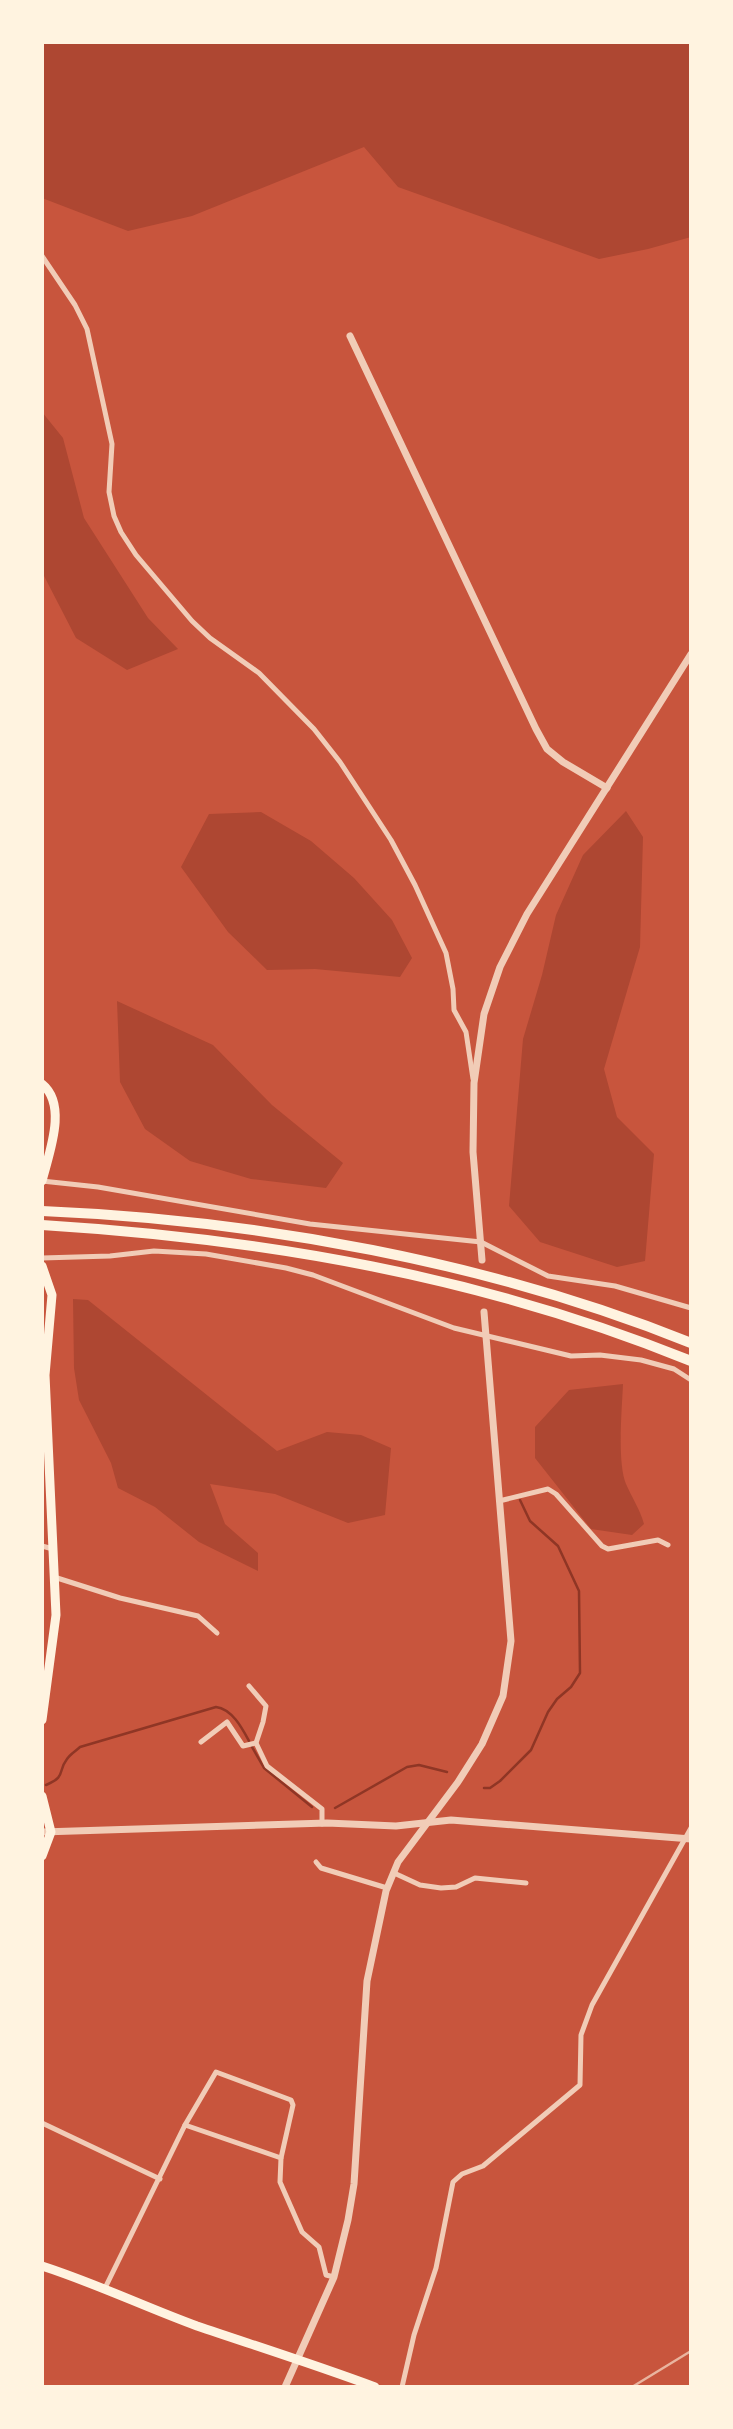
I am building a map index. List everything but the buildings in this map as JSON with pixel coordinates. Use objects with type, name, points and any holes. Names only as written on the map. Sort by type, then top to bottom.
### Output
[{"type":"highway","points":[[42,1084],[47,1088],[57,1116],[42,1181]]},
{"type":"highway","points":[[42,1211],[119,1214],[257,1230],[360,1248],[530,1289],[604,1311],[691,1343]]},
{"type":"highway","points":[[42,1225],[137,1231],[356,1262],[435,1280],[597,1324],[691,1361]]},
{"type":"highway","points":[[42,1266],[52,1295],[46,1374],[56,1615],[44,1689],[42,1720]]},
{"type":"highway","points":[[42,1796],[47,1832],[42,1856]]},
{"type":"highway","points":[[42,2266],[105,2288],[195,2325],[375,2387]]},
{"type":"street","points":[[42,256],[69,294],[87,328],[112,443],[109,492],[114,516],[121,532],[136,555],[192,621],[210,638],[259,673],[314,729],[340,762],[391,840],[446,953],[454,1010],[467,1032],[474,1083]]},
{"type":"street","points":[[349,336],[547,749],[563,762],[607,788]]},
{"type":"street","points":[[482,1260],[473,1152],[474,1083],[484,1014],[500,967],[527,914],[691,654]]},
{"type":"street","points":[[42,1181],[98,1186],[310,1224],[481,1241],[548,1276],[615,1286],[691,1308]]},
{"type":"street","points":[[42,1258],[110,1256],[154,1251],[219,1256],[313,1275],[442,1324],[571,1356],[600,1355],[641,1360],[674,1369],[691,1380]]},
{"type":"street","points":[[285,2387],[334,2277],[348,2220],[354,2185],[367,1981],[387,1888],[398,1862],[458,1782],[482,1744],[503,1696],[511,1641],[484,1311]]},
{"type":"street","points":[[499,1501],[548,1489],[556,1494],[602,1546],[608,1549],[658,1540],[668,1545]]},
{"type":"street","points":[[42,1546],[53,1549]]},
{"type":"street","points":[[54,1577],[120,1598],[198,1616],[217,1633]]},
{"type":"street","points":[[249,1686],[266,1706],[256,1744],[268,1766],[322,1809],[322,1824]]},
{"type":"street","points":[[201,1742],[228,1722],[243,1746],[256,1744]]},
{"type":"street","points":[[47,1832],[322,1824],[396,1826],[451,1820],[691,1839]]},
{"type":"street","points":[[401,2387],[414,2335],[436,2268],[453,2182],[462,2174],[483,2166],[580,2085],[582,2027],[691,1828]]},
{"type":"street","points":[[316,1861],[321,1868],[387,1888]]},
{"type":"street","points":[[394,1873],[420,1885],[441,1888],[456,1887],[475,1878],[526,1883]]},
{"type":"street","points":[[105,2288],[185,2125],[216,2071],[291,2100],[293,2105],[281,2158],[280,2182],[302,2232],[319,2247],[326,2276],[334,2277]]},
{"type":"street","points":[[42,2123],[160,2179]]},
{"type":"street","points":[[185,2125],[281,2158]]},
{"type":"shaded area","points":[[42,42],[691,42],[691,237],[599,259],[398,187],[364,147],[192,216],[128,231],[42,198]]},
{"type":"shaded area","points":[[42,412],[63,438],[84,518],[148,618],[178,649],[127,670],[76,638],[42,572]]},
{"type":"shaded area","points":[[626,811],[643,837],[640,947],[604,1069],[617,1117],[654,1154],[645,1261],[617,1267],[540,1242],[509,1206],[523,1039],[556,915],[583,855]]},
{"type":"shaded area","points":[[261,812],[311,841],[354,878],[392,920],[412,958],[400,977],[315,969],[267,970],[228,932],[181,867],[209,814]]},
{"type":"shaded area","points":[[117,1001],[213,1045],[272,1105],[343,1163],[326,1188],[251,1179],[190,1161],[145,1129],[120,1082]]},
{"type":"shaded area","points":[[73,1299],[88,1300],[277,1451],[327,1432],[361,1435],[391,1448],[385,1515],[348,1523],[275,1494],[210,1484],[225,1524],[258,1553],[258,1571],[199,1542],[155,1507],[118,1488],[111,1463],[79,1400],[74,1368]]},
{"type":"shaded area","points":[[623,1384],[623,1474],[644,1524],[632,1535],[591,1529],[535,1458],[535,1427],[569,1390]]},
{"type":"waterway","points":[[484,1788],[490,1788],[500,1781],[531,1750],[548,1712],[580,1673],[579,1591],[558,1546],[530,1521],[520,1500]]},
{"type":"waterway","points":[[46,1785],[59,1776],[68,1757],[80,1747],[216,1707],[232,1715],[249,1741]]},
{"type":"waterway","points":[[252,1747],[264,1768],[312,1807]]},
{"type":"waterway","points":[[335,1808],[407,1767],[419,1765],[447,1772]]},
{"type":"railway","points":[[632,2387],[691,2351]]}]
